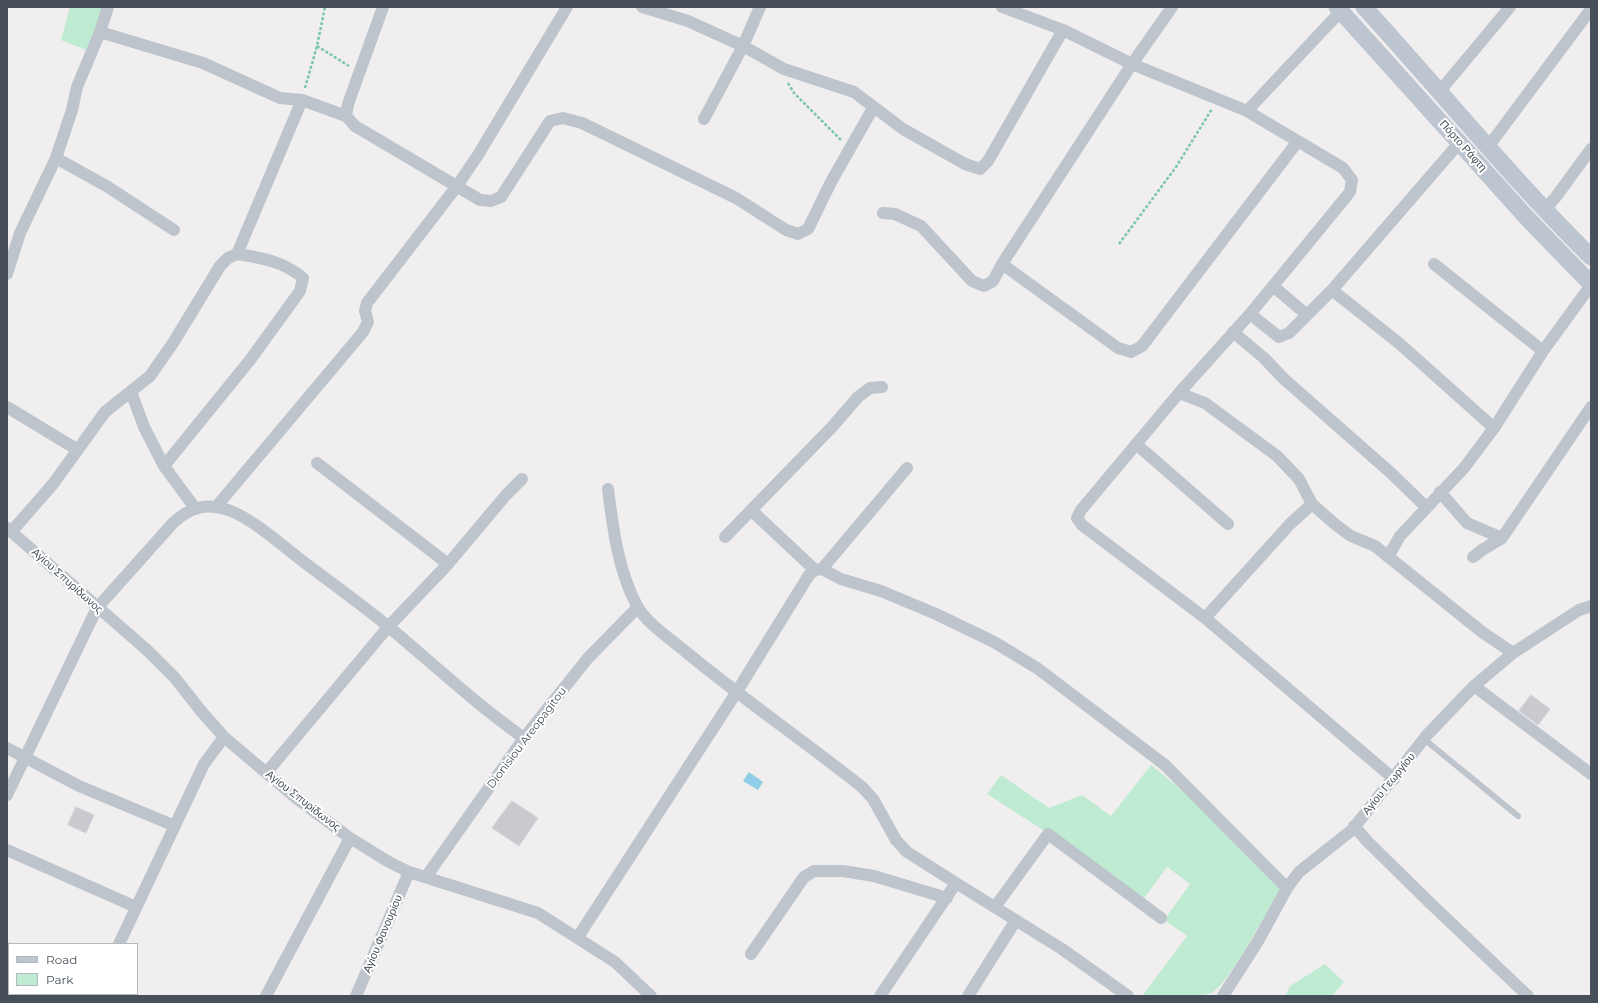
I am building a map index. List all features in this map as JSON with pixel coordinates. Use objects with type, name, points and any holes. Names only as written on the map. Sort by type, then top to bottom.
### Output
[{"type":"main road","name":"Πόρτο Ράφτη","points":[[1364,7],[1488,147],[1591,257]]},
{"type":"main road","name":"Πόρτο Ράφτη","points":[[1337,8],[1460,142],[1528,219],[1591,285]]},
{"type":"street","points":[[7,274],[20,233],[56,158],[83,69],[100,32],[108,7]]},
{"type":"street","points":[[346,116],[348,104],[383,7]]},
{"type":"street","points":[[216,508],[363,332],[368,322],[365,311],[367,303],[457,186],[482,148],[567,7]]},
{"type":"street","points":[[642,7],[688,20],[743,46],[784,68],[854,92],[873,108],[903,129],[965,164],[980,169],[988,161],[1063,30]]},
{"type":"street","points":[[704,119],[743,46],[760,7]]},
{"type":"street","points":[[1002,7],[1063,30],[1132,64],[1247,111],[1349,173],[1353,186],[1350,192],[1250,314],[1179,393],[1136,444],[1081,510],[1077,518],[1082,525],[1205,618],[1394,779]]},
{"type":"street","points":[[883,213],[896,214],[921,226],[972,281],[984,286],[993,281],[1002,264],[1132,64],[1172,7]]},
{"type":"street","points":[[1440,91],[1510,7]]},
{"type":"street","points":[[1247,111],[1337,8]]},
{"type":"street","points":[[1488,147],[1591,9]]},
{"type":"street","points":[[100,32],[203,63],[280,98],[302,100],[346,116],[355,126],[480,200],[491,201],[501,197],[550,121],[563,118],[582,123],[736,198],[786,230],[798,234],[808,229],[831,182],[873,108]]},
{"type":"street","points":[[237,254],[302,100]]},
{"type":"street","points":[[1002,264],[1118,348],[1130,352],[1142,346],[1298,141]]},
{"type":"street","points":[[1250,314],[1279,337],[1289,333],[1332,290],[1460,142]]},
{"type":"street","points":[[1545,209],[1556,198],[1591,149]]},
{"type":"street","points":[[56,158],[108,187],[174,230]]},
{"type":"street","points":[[9,530],[53,484],[105,412],[150,376],[173,343],[220,266],[228,258],[237,254],[276,261],[292,269],[302,278],[300,291],[250,360],[164,466]]},
{"type":"street","points":[[1434,264],[1543,351]]},
{"type":"street","points":[[1388,557],[1400,536],[1464,468],[1494,428],[1543,351],[1591,285]]},
{"type":"street","points":[[1273,286],[1307,314]]},
{"type":"street","points":[[1332,290],[1400,344],[1494,428]]},
{"type":"street","points":[[1233,332],[1264,358],[1284,379],[1391,473],[1426,507]]},
{"type":"street","points":[[725,537],[858,397],[870,388],[882,387]]},
{"type":"street","points":[[131,392],[144,427],[164,466],[195,508]]},
{"type":"street","points":[[1179,393],[1205,403],[1277,456],[1299,479],[1312,504],[1352,536],[1375,546],[1482,632],[1513,653]]},
{"type":"street","points":[[7,407],[78,450]]},
{"type":"street","points":[[1473,557],[1502,538],[1591,407]]},
{"type":"street","points":[[1136,444],[1228,524]]},
{"type":"street","points":[[317,463],[448,564]]},
{"type":"street","points":[[578,937],[736,693],[809,575],[818,570],[907,468]]},
{"type":"street","points":[[268,772],[388,627],[448,564],[506,495],[522,479]]},
{"type":"street","points":[[608,489],[614,535],[623,572],[638,607],[652,623],[736,693],[862,787],[872,799],[896,840],[907,852],[922,863],[996,907],[1062,949],[1128,996]]},
{"type":"street","points":[[1440,492],[1467,523],[1502,538]]},
{"type":"street","points":[[1205,618],[1290,524],[1312,504]]},
{"type":"street","points":[[7,795],[97,608],[172,523],[184,512],[195,508],[216,508],[231,511],[249,521],[388,627],[464,693],[524,738]]},
{"type":"street","points":[[751,510],[818,570],[842,580],[881,591],[936,614],[994,642],[1037,668],[1165,765],[1287,888]]},
{"type":"street","name":"Αγίου Σπυρίδωνος","points":[[9,530],[147,650],[164,667],[224,737],[268,772],[296,798],[350,838],[389,862],[409,872],[514,904],[538,913],[578,937],[615,962],[645,994]]},
{"type":"street","name":"Αγίου Γεωργίου","points":[[1223,996],[1258,941],[1287,888],[1299,872],[1354,826],[1394,779],[1424,739],[1474,686],[1513,653],[1579,610],[1591,606]]},
{"type":"street","name":"Dionisiou Areopagitou","points":[[426,877],[524,738],[588,658],[638,607]]},
{"type":"street","points":[[1474,686],[1591,774]]},
{"type":"street","points":[[119,943],[204,764],[224,737]]},
{"type":"street","points":[[7,748],[79,786],[175,826]]},
{"type":"street","points":[[1354,826],[1434,908],[1528,996]]},
{"type":"street","points":[[996,907],[1048,834],[1162,918]]},
{"type":"street","points":[[266,996],[350,838]]},
{"type":"street","points":[[7,850],[136,907]]},
{"type":"street","points":[[751,954],[804,877],[814,871],[843,871],[874,876],[947,898]]},
{"type":"street","name":"Αγίου Φανουρίου","points":[[356,996],[409,872]]},
{"type":"street","points":[[880,996],[956,883]]},
{"type":"street","points":[[968,996],[1016,920]]},
{"type":"lane","points":[[1424,739],[1518,816]]},
{"type":"path","points":[[302,100],[317,46],[325,7]]},
{"type":"path","points":[[317,46],[360,72]]},
{"type":"path","points":[[784,68],[787,81],[794,93],[850,150]]},
{"type":"path","points":[[1119,244],[1176,168],[1218,100]]},
{"type":"green space","points":[[70,7],[104,7],[86,50],[61,40]]},
{"type":"green space","points":[[1151,765],[1184,792],[1280,889],[1248,946],[1228,976],[1219,987],[1211,993],[1204,995],[1187,997],[1142,996],[1187,936],[1164,920],[1190,884],[1167,867],[1142,901],[1088,859],[987,794],[1001,775],[1049,808],[1082,795],[1111,816]]},
{"type":"green space","points":[[1325,964],[1344,982],[1332,996],[1285,996],[1290,986]]},
{"type":"water","points":[[749,772],[763,782],[758,790],[743,781]]},
{"type":"building","points":[[1531,695],[1550,709],[1538,725],[1519,711]]},
{"type":"building","points":[[512,801],[538,818],[519,846],[492,828]]},
{"type":"building","points":[[76,807],[94,815],[86,833],[68,825]]}]
